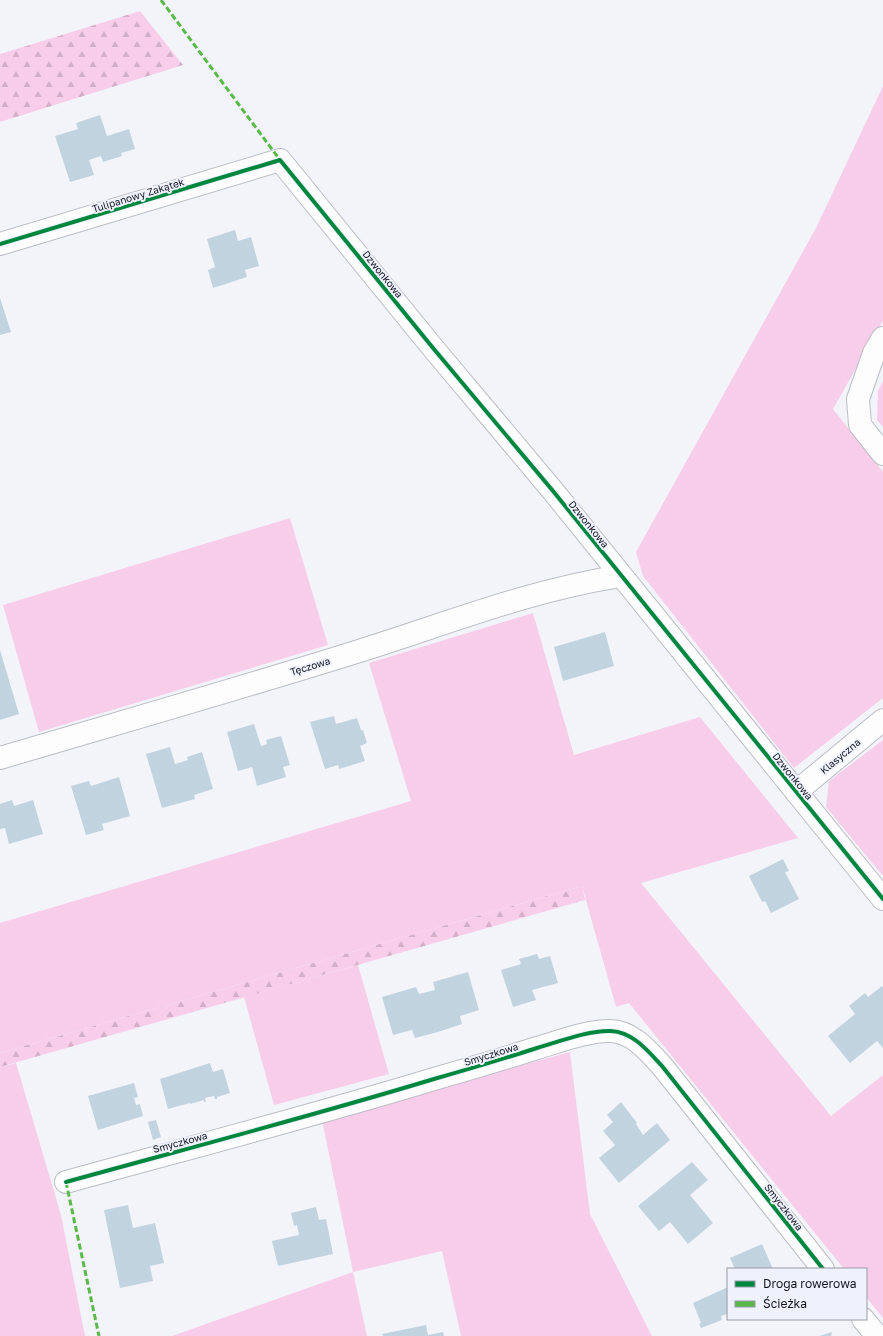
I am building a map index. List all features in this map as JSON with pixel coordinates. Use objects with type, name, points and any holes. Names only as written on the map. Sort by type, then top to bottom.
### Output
[{"type":"street","name":"Tulipanowy Zakątek","points":[[0,244],[280,160]]},
{"type":"street","name":"Dzwonkowa","points":[[280,160],[432,348],[553,491],[883,899]]},
{"type":"street","points":[[883,338],[874,353],[858,399],[860,425],[883,454]]},
{"type":"street","name":"Tęczowa","points":[[0,758],[349,654],[463,616],[560,588],[621,576]]},
{"type":"street","name":"Klasyczna","points":[[796,792],[883,720]]},
{"type":"street","name":"Smyczkowa","points":[[66,1182],[374,1097],[551,1044],[599,1031],[613,1031],[634,1039],[646,1048],[662,1066],[822,1268]]},
{"type":"street","points":[[864,1320],[877,1336]]},
{"type":"green space","points":[[140,11],[183,65],[0,122],[0,54]]},
{"type":"green space","points":[[883,86],[883,321],[833,409],[883,472],[883,698],[794,768],[643,576],[636,552],[816,228]]},
{"type":"green space","points":[[883,381],[883,427],[877,420],[878,391]]},
{"type":"green space","points":[[290,518],[328,645],[39,732],[3,605]]},
{"type":"green space","points":[[533,613],[574,755],[700,717],[798,838],[641,883],[831,1116],[883,1075],[883,1318],[867,1298],[867,1268],[843,1268],[629,1003],[616,1007],[582,886],[0,1053],[0,923],[411,801],[369,663]]},
{"type":"green space","points":[[883,740],[883,876],[826,807],[829,781]]},
{"type":"green space","points":[[582,886],[585,900],[0,1067],[0,1053]]},
{"type":"green space","points":[[358,965],[389,1074],[274,1105],[244,997]]},
{"type":"green space","points":[[570,1052],[590,1214],[652,1336],[461,1336],[442,1251],[353,1272],[322,1120]]},
{"type":"green space","points":[[16,1063],[61,1215],[85,1336],[0,1336],[0,1067]]},
{"type":"green space","points":[[353,1272],[367,1336],[172,1336]]},
{"type":"building","points":[[100,115],[107,136],[129,129],[135,149],[121,153],[122,156],[103,162],[101,156],[89,160],[94,175],[70,182],[55,136],[78,129],[76,123]]},
{"type":"building","points":[[235,230],[238,241],[251,237],[259,266],[245,270],[247,277],[213,288],[208,270],[215,267],[207,239]]},
{"type":"building","points":[[0,298],[11,332],[0,335]]},
{"type":"building","points":[[605,632],[614,666],[563,681],[554,647]]},
{"type":"building","points":[[0,650],[19,714],[0,720]]},
{"type":"building","points":[[334,716],[336,724],[357,718],[367,743],[360,746],[365,761],[339,769],[338,765],[325,769],[310,722]]},
{"type":"building","points":[[254,724],[261,746],[267,744],[266,740],[281,736],[290,765],[283,767],[286,777],[257,786],[252,767],[238,771],[227,732]]},
{"type":"building","points":[[170,747],[175,764],[188,760],[187,757],[202,752],[213,789],[194,795],[195,799],[162,808],[146,754]]},
{"type":"building","points":[[119,777],[130,816],[102,824],[104,830],[86,835],[71,786],[89,781],[91,786]]},
{"type":"building","points":[[12,800],[14,806],[33,800],[43,834],[9,844],[5,828],[0,829],[0,804]]},
{"type":"building","points":[[783,859],[789,871],[785,872],[799,899],[771,913],[765,901],[762,902],[749,876]]},
{"type":"building","points":[[537,954],[539,959],[550,956],[558,983],[532,990],[536,1000],[513,1007],[501,970],[521,964],[519,959]]},
{"type":"building","points":[[468,972],[479,1010],[460,1016],[462,1024],[438,1032],[415,1038],[412,1030],[393,1035],[382,997],[416,987],[419,994],[435,990],[433,982]]},
{"type":"building","points":[[882,986],[883,1048],[877,1041],[850,1063],[828,1036],[855,1014],[849,1006],[865,993],[868,997]]},
{"type":"building","points":[[210,1063],[213,1072],[223,1069],[230,1093],[217,1097],[217,1099],[215,1099],[214,1096],[205,1098],[206,1102],[204,1102],[204,1100],[168,1109],[160,1079]]},
{"type":"building","points":[[134,1083],[138,1097],[134,1098],[136,1105],[140,1104],[143,1116],[98,1130],[88,1096]]},
{"type":"building","points":[[621,1102],[637,1123],[636,1124],[643,1135],[657,1123],[670,1140],[619,1183],[599,1158],[615,1145],[603,1131],[613,1122],[607,1115]]},
{"type":"building","points":[[156,1120],[161,1137],[153,1140],[148,1122]]},
{"type":"building","points":[[692,1162],[708,1180],[690,1195],[713,1223],[688,1244],[670,1222],[659,1231],[638,1206]]},
{"type":"building","points":[[128,1205],[133,1228],[155,1223],[164,1263],[150,1266],[153,1281],[120,1288],[104,1210]]},
{"type":"building","points":[[316,1207],[319,1220],[326,1219],[333,1254],[278,1266],[272,1241],[299,1235],[297,1225],[294,1226],[291,1213]]},
{"type":"building","points":[[762,1244],[773,1268],[735,1268],[730,1258]]},
{"type":"building","points":[[727,1287],[727,1314],[721,1316],[722,1320],[701,1328],[699,1324],[701,1323],[693,1303]]},
{"type":"building","points":[[426,1325],[428,1335],[443,1332],[444,1336],[383,1336],[382,1334]]},
{"type":"building","points":[[832,1332],[831,1336],[819,1336]]},
{"type":"marked path","points":[[161,0],[280,160]]},
{"type":"marked path","points":[[66,1182],[99,1336]]},
{"type":"cycle path","points":[[0,244],[280,160],[433,348],[553,491],[883,899]]},
{"type":"cycle path","points":[[66,1182],[342,1106],[574,1037],[593,1032],[611,1031],[619,1032],[640,1043],[662,1066],[822,1268]]}]
